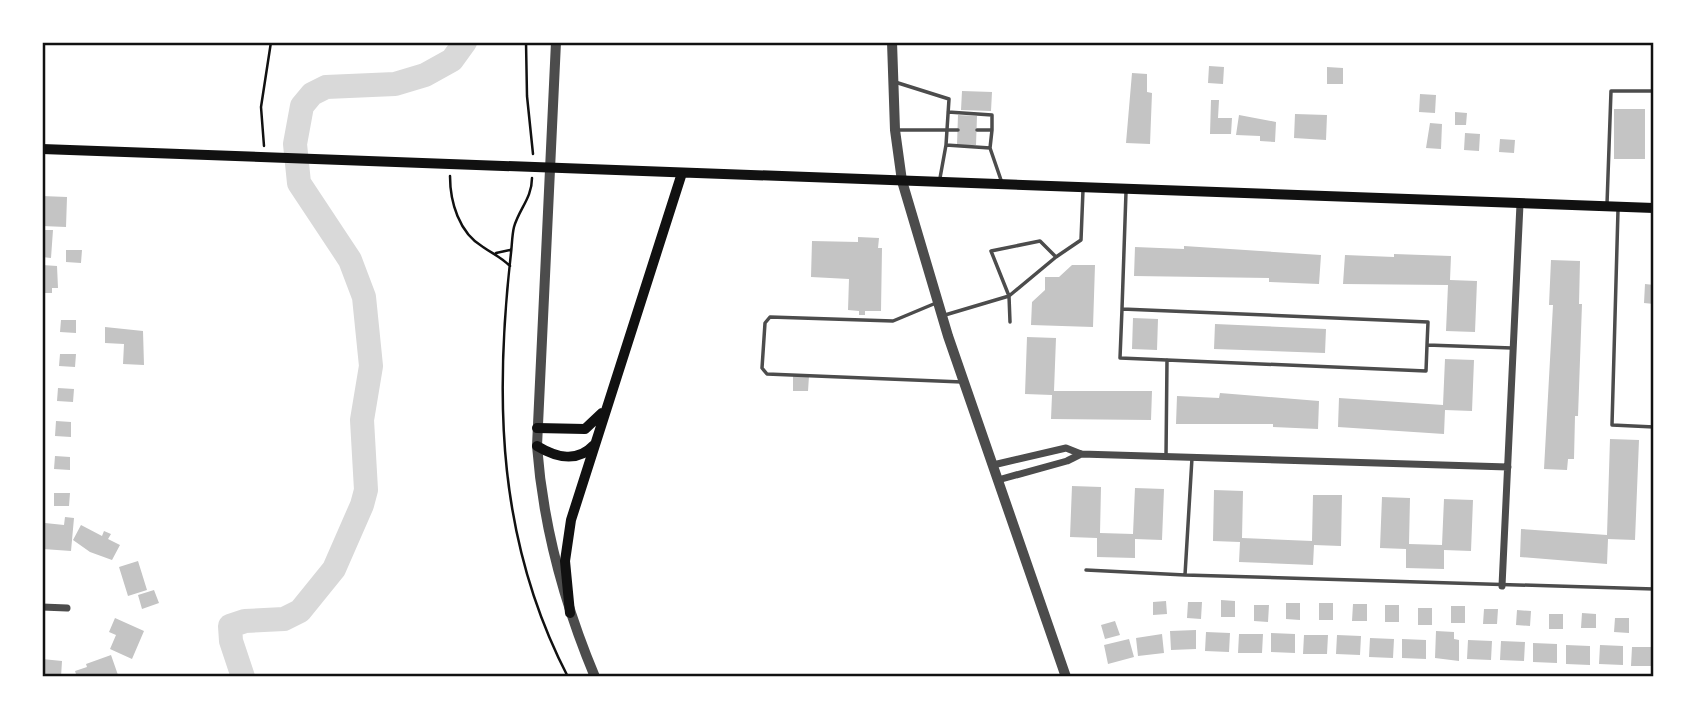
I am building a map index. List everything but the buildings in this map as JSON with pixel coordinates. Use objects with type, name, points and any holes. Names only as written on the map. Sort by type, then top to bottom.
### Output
[{"type":"main road","points":[[42,149],[1654,208]]},
{"type":"main road","points":[[570,613],[565,577],[567,540],[682,173]]},
{"type":"main road","points":[[537,429],[585,429],[600,416],[611,398]]},
{"type":"main road","points":[[537,446],[557,456],[572,457],[582,456],[596,443]]},
{"type":"street","points":[[556,42],[537,446],[545,510],[570,613],[595,677]]},
{"type":"street","points":[[892,42],[895,130],[902,181],[964,383],[1066,677]]},
{"type":"street","points":[[1502,586],[1520,204]]},
{"type":"street","points":[[993,465],[1066,448],[1081,454],[1508,467]]},
{"type":"street","points":[[998,480],[1067,461],[1081,454]]},
{"type":"street","points":[[42,607],[67,608]]},
{"type":"lane","points":[[893,81],[949,99],[946,145],[939,183]]},
{"type":"lane","points":[[1654,91],[1611,91],[1612,425],[1654,427]]},
{"type":"lane","points":[[948,112],[992,115],[990,148],[1002,186]]},
{"type":"lane","points":[[895,130],[958,130]]},
{"type":"lane","points":[[976,130],[992,130]]},
{"type":"lane","points":[[946,145],[990,148]]},
{"type":"lane","points":[[943,316],[1009,296],[1081,240],[1083,188]]},
{"type":"lane","points":[[1122,309],[1428,322],[1426,371],[1120,358],[1126,190]]},
{"type":"lane","points":[[1010,322],[1009,296],[991,251],[1040,242],[1056,257]]},
{"type":"lane","points":[[938,303],[893,321],[770,317],[765,323],[762,368],[767,374],[964,383]]},
{"type":"lane","points":[[1427,345],[1514,348]]},
{"type":"lane","points":[[1166,457],[1167,360]]},
{"type":"lane","points":[[1185,575],[1192,458]]},
{"type":"lane","points":[[1086,570],[1654,589]]},
{"type":"path","points":[[264,158],[261,107],[271,42]]},
{"type":"path","points":[[526,42],[533,157]]},
{"type":"path","points":[[451,165],[452,203],[462,225],[472,239],[496,253],[510,266]]},
{"type":"path","points":[[533,169],[532,193],[514,227],[501,404],[509,503],[526,576],[550,643],[568,677]]},
{"type":"path","points":[[496,253],[512,250]]},
{"type":"waterway","points":[[243,677],[231,641],[230,626],[245,621],[284,619],[300,611],[334,569],[366,490],[362,420],[371,366],[364,297],[350,260],[299,183],[295,144],[302,106],[312,94],[326,87],[395,84],[425,75],[452,60],[465,42]]}]
